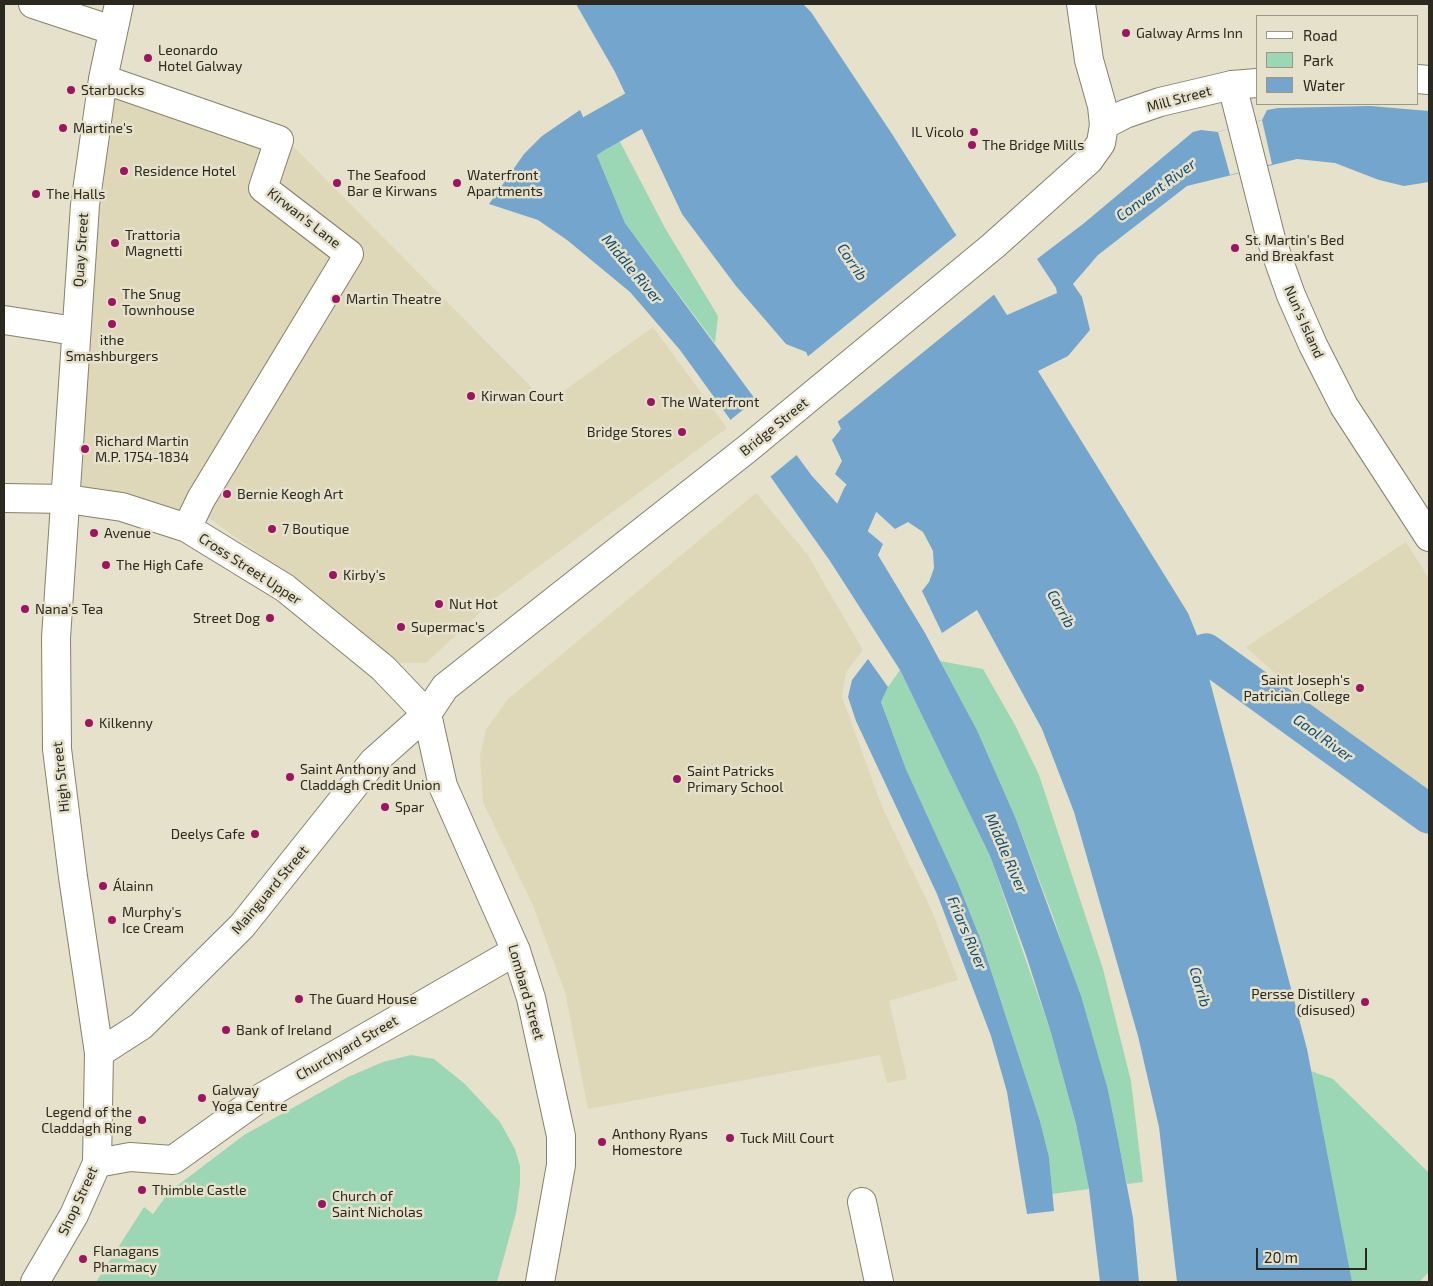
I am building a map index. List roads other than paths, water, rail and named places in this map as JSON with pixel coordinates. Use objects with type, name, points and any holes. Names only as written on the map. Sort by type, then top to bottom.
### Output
[{"type":"street","points":[[33,4],[112,30]]},
{"type":"street","name":"Quay Street","points":[[67,499],[75,331],[85,205],[103,79],[119,4]]},
{"type":"street","points":[[1081,4],[1089,60],[1102,106],[1104,126]]},
{"type":"street","name":"Kirwan's Lane","points":[[103,79],[279,140],[263,188],[350,254],[201,499],[187,528]]},
{"type":"street","name":"Mill Street","points":[[1104,126],[1126,114],[1160,102],[1244,84]]},
{"type":"street","name":"Nun's Island","points":[[1244,84],[1242,125],[1271,239],[1291,295],[1313,345],[1344,406],[1429,537]]},
{"type":"street","name":"Bridge Street","points":[[427,714],[445,687],[747,449],[993,246],[1089,160],[1101,144],[1104,126]]},
{"type":"street","points":[[4,320],[75,331]]},
{"type":"street","name":"Cross Street Upper","points":[[4,498],[67,499],[122,507],[187,528],[285,588],[383,668],[427,714]]},
{"type":"street","name":"High Street","points":[[67,499],[56,638],[57,749],[72,877],[100,1053]]},
{"type":"street","name":"Mainguard Street","points":[[100,1053],[141,1026],[242,926],[373,762],[427,714]]},
{"type":"street","name":"Lombard Street","points":[[427,714],[443,786],[516,951],[530,998],[561,1136],[561,1165],[540,1282]]},
{"type":"street","name":"Churchyard Street","points":[[97,1163],[130,1157],[173,1160],[254,1102],[516,951]]},
{"type":"street","name":"Shop Street","points":[[35,1282],[74,1215],[97,1163],[100,1053]]},
{"type":"street","points":[[862,1202],[879,1282]]},
{"type":"water","points":[[576,4],[803,4],[811,12],[892,134],[1007,315],[1057,293],[1056,288],[1037,259],[1083,224],[1193,132],[1201,130],[1218,132],[1262,120],[1267,110],[1278,108],[1370,106],[1429,111],[1429,182],[1404,186],[1379,180],[1335,163],[1297,159],[1187,186],[1098,255],[1073,284],[1082,297],[1090,330],[1068,356],[1038,371],[1188,613],[1199,640],[1307,1049],[1352,1282],[1177,1282],[1159,1127],[1138,1036],[1074,812],[1042,729],[977,610],[942,633],[922,591],[929,582],[934,568],[933,551],[923,532],[908,522],[895,529],[835,474],[842,461],[832,440],[841,429],[806,352],[786,344],[736,286],[682,214],[615,72]]},
{"type":"water","points":[[580,110],[588,128],[605,120],[609,131],[591,141],[625,223],[812,476],[845,512],[883,544],[878,555],[925,633],[977,730],[1016,819],[1081,996],[1108,1090],[1119,1144],[1133,1218],[1139,1282],[1100,1282],[1089,1189],[1076,1124],[1051,1033],[1026,955],[990,856],[900,670],[830,561],[727,415],[680,350],[630,292],[567,240],[538,220],[489,204],[524,154],[542,136]]},
{"type":"water","name":"Friars River","points":[[868,659],[888,687],[881,702],[906,769],[958,883],[982,943],[1040,1121],[1049,1157],[1054,1211],[1027,1214],[1007,1092],[991,1036],[937,894],[856,721],[848,697],[852,680]]},
{"type":"waterway","name":"Middle River","points":[[563,154],[595,133],[680,85]]},
{"type":"waterway","name":"Middle River","points":[[844,537],[861,498],[894,457]]},
{"type":"waterway","name":"Gaol River","points":[[1155,677],[1206,653],[1429,814]]},
{"type":"place","name":"Galway Arms Inn","points":[[1126,33]]},
{"type":"place","name":"Leonardo Hotel Galway","points":[[148,58]]},
{"type":"place","name":"Starbucks","points":[[71,90]]},
{"type":"place","name":"Martine's","points":[[63,128]]},
{"type":"place","name":"IL Vicolo","points":[[974,132]]},
{"type":"place","name":"The Bridge Mills","points":[[972,145]]},
{"type":"place","name":"Residence Hotel","points":[[124,171]]},
{"type":"place","name":"The Seafood Bar @ Kirwans","points":[[337,183]]},
{"type":"place","name":"Waterfront Apartments","points":[[457,183]]},
{"type":"place","name":"The Halls","points":[[36,194]]},
{"type":"place","name":"Trattoria Magnetti","points":[[115,243]]},
{"type":"place","name":"St. Martin's Bed and Breakfast","points":[[1235,248]]},
{"type":"place","name":"Martin Theatre","points":[[336,299]]},
{"type":"place","name":"The Snug Townhouse","points":[[112,302]]},
{"type":"place","name":"ithe Smashburgers","points":[[112,324]]},
{"type":"place","name":"Kirwan Court","points":[[471,396]]},
{"type":"place","name":"The Waterfront","points":[[651,402]]},
{"type":"place","name":"Bridge Stores","points":[[682,432]]},
{"type":"place","name":"Richard Martin M.P. 1754-1834","points":[[85,449]]},
{"type":"place","name":"Bernie Keogh Art","points":[[227,494]]},
{"type":"place","name":"7 Boutique","points":[[272,529]]},
{"type":"place","name":"Avenue","points":[[94,533]]},
{"type":"place","name":"The High Cafe","points":[[106,565]]},
{"type":"place","name":"Kirby's","points":[[333,575]]},
{"type":"place","name":"Nut Hot","points":[[439,604]]},
{"type":"place","name":"Nana's Tea","points":[[25,609]]},
{"type":"place","name":"Street Dog","points":[[270,618]]},
{"type":"place","name":"Supermac's","points":[[401,627]]},
{"type":"place","name":"Saint Joseph's Patrician College","points":[[1360,688]]},
{"type":"place","name":"Kilkenny","points":[[89,723]]},
{"type":"place","name":"Saint Anthony and Claddagh Credit Union","points":[[290,777]]},
{"type":"place","name":"Saint Patricks Primary School","points":[[677,779]]},
{"type":"place","name":"Spar","points":[[385,807]]},
{"type":"place","name":"Deelys Cafe","points":[[255,834]]},
{"type":"place","name":"Álainn","points":[[103,886]]},
{"type":"place","name":"Murphy's Ice Cream","points":[[112,920]]},
{"type":"place","name":"The Guard House","points":[[299,999]]},
{"type":"place","name":"Persse Distillery (disused)","points":[[1365,1002]]},
{"type":"place","name":"Bank of Ireland","points":[[226,1030]]},
{"type":"place","name":"Galway Yoga Centre","points":[[202,1098]]},
{"type":"place","name":"Legend of the Claddagh Ring","points":[[142,1120]]},
{"type":"place","name":"Tuck Mill Court","points":[[730,1138]]},
{"type":"place","name":"Anthony Ryans Homestore","points":[[602,1142]]},
{"type":"place","name":"Thimble Castle","points":[[142,1190]]},
{"type":"place","name":"Church of Saint Nicholas","points":[[322,1204]]},
{"type":"place","name":"Flanagans Pharmacy","points":[[83,1259]]},
{"type":"water label","name":"Convent River","points":[[1156,190]]},
{"type":"water label","name":"Corrib","points":[[852,262]]},
{"type":"water label","name":"Corrib","points":[[1061,609]]},
{"type":"water label","name":"Corrib","points":[[1200,987]]}]
